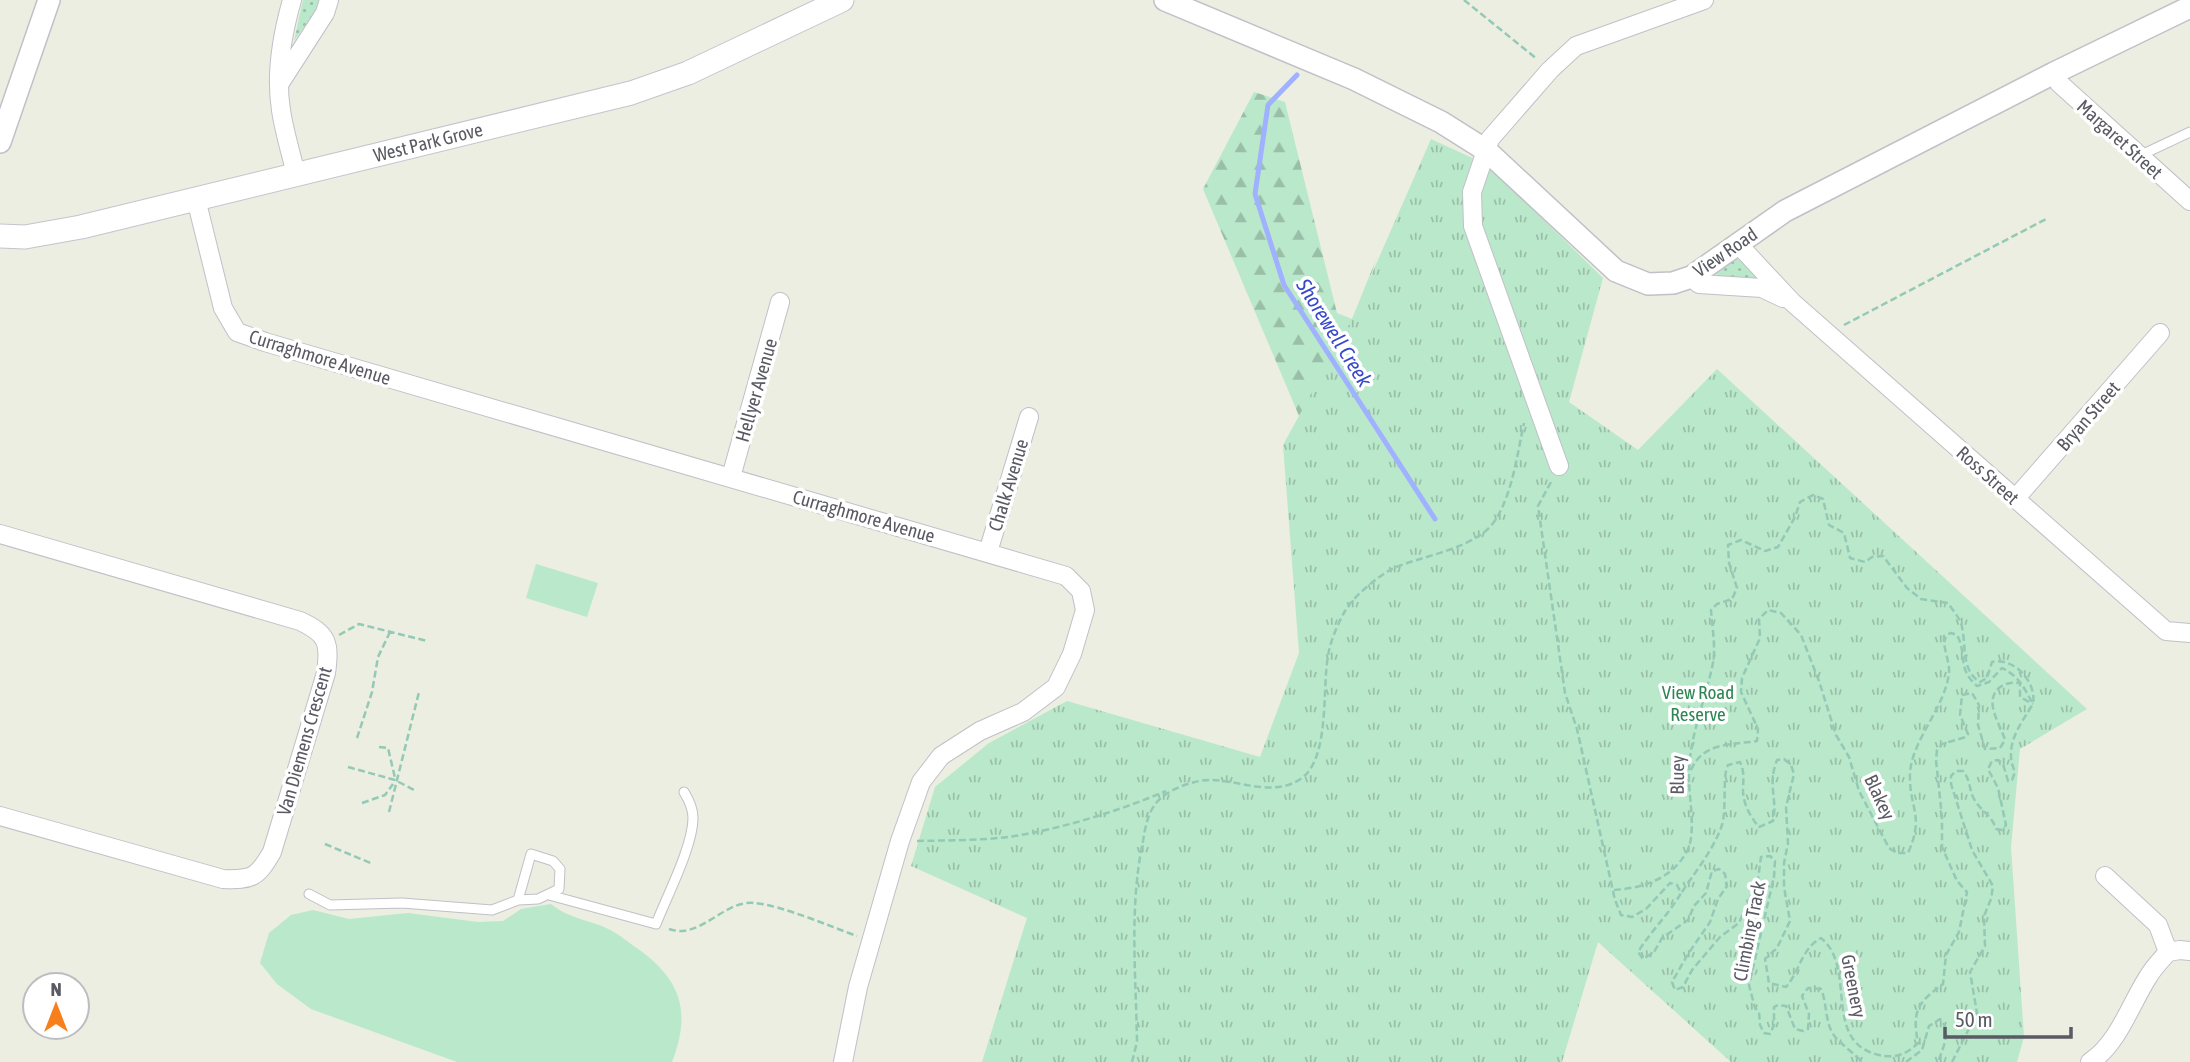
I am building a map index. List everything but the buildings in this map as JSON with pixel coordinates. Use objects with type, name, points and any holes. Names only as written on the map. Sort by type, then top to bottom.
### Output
[{"type":"main road","name":"West Park Grove","points":[[0,236],[25,237],[81,227],[631,93],[688,73],[844,0]]},
{"type":"street","points":[[0,142],[49,0]]},
{"type":"street","points":[[292,0],[282,35],[280,83],[281,108],[296,174]]},
{"type":"street","points":[[280,83],[325,13],[329,0]]},
{"type":"street","name":"View Road","points":[[1165,0],[1354,79],[1441,122],[1487,151],[1616,271],[1648,284],[1673,283],[1691,277],[1785,211],[2054,73],[2190,7]]},
{"type":"street","points":[[1559,466],[1473,226],[1472,192],[1490,139],[1550,70],[1576,46],[1704,0]]},
{"type":"street","name":"Margaret Street","points":[[2054,73],[2059,83],[2190,201]]},
{"type":"street","name":"Curraghmore Avenue","points":[[196,199],[223,308],[237,332],[988,552],[1066,576],[1081,591],[1085,610],[1076,643],[1056,687],[1023,712],[980,732],[941,756],[921,782],[900,841],[858,987],[843,1062]]},
{"type":"street","name":"Ross Street","points":[[1737,243],[1793,302],[2166,631],[2190,633]]},
{"type":"street","name":"Ross Street","points":[[1691,277],[1699,284],[1762,288],[1793,302]]},
{"type":"street","name":"Hellyer Avenue","points":[[731,477],[780,302]]},
{"type":"street","name":"Bryan Street","points":[[2015,499],[2160,333]]},
{"type":"street","name":"Chalk Avenue","points":[[988,552],[1029,417]]},
{"type":"street","name":"Van Diemens Crescent","points":[[0,534],[300,621],[316,629],[327,641],[329,654],[326,673],[272,852],[263,867],[247,879],[223,879],[0,816]]},
{"type":"street","points":[[2105,876],[2158,925],[2168,951]]},
{"type":"street","points":[[2090,1062],[2111,1042],[2149,974],[2168,951],[2190,951]]},
{"type":"lane","points":[[2139,156],[2190,132]]},
{"type":"lane","points":[[549,895],[656,924],[692,833],[693,816],[690,801],[684,792]]},
{"type":"lane","points":[[309,894],[330,905],[402,903],[492,910],[518,900],[538,899],[559,889],[560,869],[553,861],[531,854],[518,900]]},
{"type":"path","points":[[1464,0],[1550,70]]},
{"type":"path","points":[[1828,333],[2046,219]]},
{"type":"path","points":[[900,841],[976,839],[1031,833],[1128,807],[1169,790],[1208,780],[1267,788],[1287,786],[1303,777],[1313,766],[1320,747],[1328,653],[1346,610],[1373,582],[1392,569],[1453,548],[1484,533],[1495,520],[1511,481],[1531,388]]},
{"type":"path","points":[[1559,466],[1538,506],[1565,693],[1577,729],[1621,915],[1632,918],[1646,909],[1670,883],[1677,885],[1681,893]]},
{"type":"path","name":"Bluey","points":[[1614,890],[1631,889],[1658,881],[1677,868],[1689,850],[1691,809],[1688,777],[1693,737],[1713,660],[1711,610],[1717,604],[1732,599],[1737,588],[1729,563],[1728,545],[1741,540],[1765,551],[1778,547],[1800,502],[1813,495],[1823,499],[1829,525],[1844,533],[1850,558],[1865,562],[1872,557],[1883,556],[1907,588],[1921,599],[1948,603],[1961,621],[1968,671],[1973,678],[1984,681],[1992,662],[2009,662],[2016,666],[2033,689],[2034,704]]},
{"type":"path","name":"Blakey","points":[[1688,777],[1698,757],[1705,751],[1757,741],[1758,729],[1741,692],[1742,678],[1760,638],[1759,619],[1768,610],[1782,613],[1801,635],[1836,735],[1849,757],[1860,791],[1889,848],[1897,853],[1908,853],[1915,839],[1918,824],[1910,773],[1921,738],[1938,708],[1949,672],[1943,646],[1944,636],[1951,633],[1957,635],[1961,642],[1966,676],[1977,687],[1989,682],[2002,668],[2015,674],[2034,704]]},
{"type":"path","points":[[327,641],[359,624],[427,641]]},
{"type":"path","points":[[356,738],[372,692],[378,657],[390,632]]},
{"type":"path","name":"Greenery","points":[[1681,893],[1722,826],[1726,793],[1724,771],[1728,765],[1740,762],[1745,773],[1743,793],[1752,819],[1759,827],[1773,821],[1770,786],[1777,760],[1784,759],[1791,765],[1794,774],[1786,807],[1788,843],[1784,863],[1784,887],[1790,921],[1777,948],[1765,959],[1769,982],[1786,987],[1795,977],[1811,944],[1821,938],[1831,946],[1840,976],[1843,1015],[1851,1037],[1870,1053],[1889,1058],[1908,1053],[1918,1043],[1917,1009],[1928,995],[1943,985],[1945,955],[1959,932],[1967,892],[1957,881],[1942,846],[1937,750],[1942,744],[1968,734],[1960,715],[1962,695],[1972,693],[1979,705],[1978,725],[1985,749],[2000,748],[2005,740],[1994,713],[1994,692],[2003,684],[2020,683],[2020,696],[2034,704]]},
{"type":"path","points":[[389,812],[418,692]]},
{"type":"path","points":[[1952,1062],[1977,1013],[1970,972],[1985,947],[1984,916],[1993,886],[1972,850],[1951,776],[1956,771],[1963,771],[1968,776],[1973,797],[1979,807],[1991,817],[1996,829],[2002,830],[2006,825],[1998,788],[1989,769],[1992,761],[1998,760],[2003,764],[2008,781],[2012,780],[2015,772],[2010,763],[2010,750],[2022,718],[2034,704]]},
{"type":"path","points":[[362,803],[385,794],[395,780],[388,748],[379,747]]},
{"type":"path","points":[[348,768],[395,780],[414,790]]},
{"type":"path","points":[[1132,1062],[1137,1042],[1137,868],[1147,822],[1155,804],[1169,790]]},
{"type":"path","points":[[325,844],[373,864]]},
{"type":"path","name":"Climbing Track","points":[[1681,893],[1638,952],[1643,958],[1654,952],[1662,938],[1688,920],[1694,906],[1706,893],[1712,871],[1719,869],[1725,874],[1727,886],[1718,899],[1710,922],[1672,982],[1675,989],[1683,987],[1692,970],[1720,937],[1739,923],[1758,879],[1761,857],[1770,856],[1775,861],[1770,897],[1749,985],[1763,1033],[1770,1034],[1774,1025],[1774,1007],[1778,1004],[1786,1006],[1795,1029],[1808,1029],[1810,1025],[1802,996],[1808,988],[1821,989],[1835,1038],[1847,1045],[1863,1062]]},
{"type":"path","points":[[656,924],[673,931],[693,930],[730,908],[751,902],[772,906],[872,941]]},
{"type":"path","points":[[1906,1062],[1922,1049],[1929,1026],[1940,1019],[1945,1024],[1947,1034],[1938,1062]]},
{"type":"green space","points":[[303,0],[323,0],[294,41]]},
{"type":"green space","points":[[1254,92],[1285,102],[1337,313],[1352,319],[1377,257],[1313,449],[1203,189]]},
{"type":"green space","name":"View Road Reserve","points":[[1431,139],[1481,162],[1603,278],[1569,402],[1638,450],[1717,369],[2087,709],[2020,749],[2011,847],[2024,1037],[2017,1062],[1731,1062],[1598,942],[1562,1062],[982,1062],[1027,918],[911,866],[935,787],[989,743],[1067,701],[1260,757],[1299,653],[1283,445],[1352,319]]},
{"type":"green space","points":[[1736,259],[1744,261],[1767,282],[1720,277],[1715,273],[1727,262]]},
{"type":"green space","points":[[536,564],[598,583],[587,617],[526,598]]},
{"type":"green space","points":[[551,904],[618,935],[661,968],[671,981],[681,1009],[678,1043],[672,1062],[457,1062],[311,1009],[277,984],[260,963],[269,933],[291,915],[313,910],[349,919],[408,913],[478,922],[503,921],[521,909]]},
{"type":"waterway","name":"Shorewell Creek","points":[[1297,75],[1268,105],[1255,194],[1284,285],[1435,519]]}]
